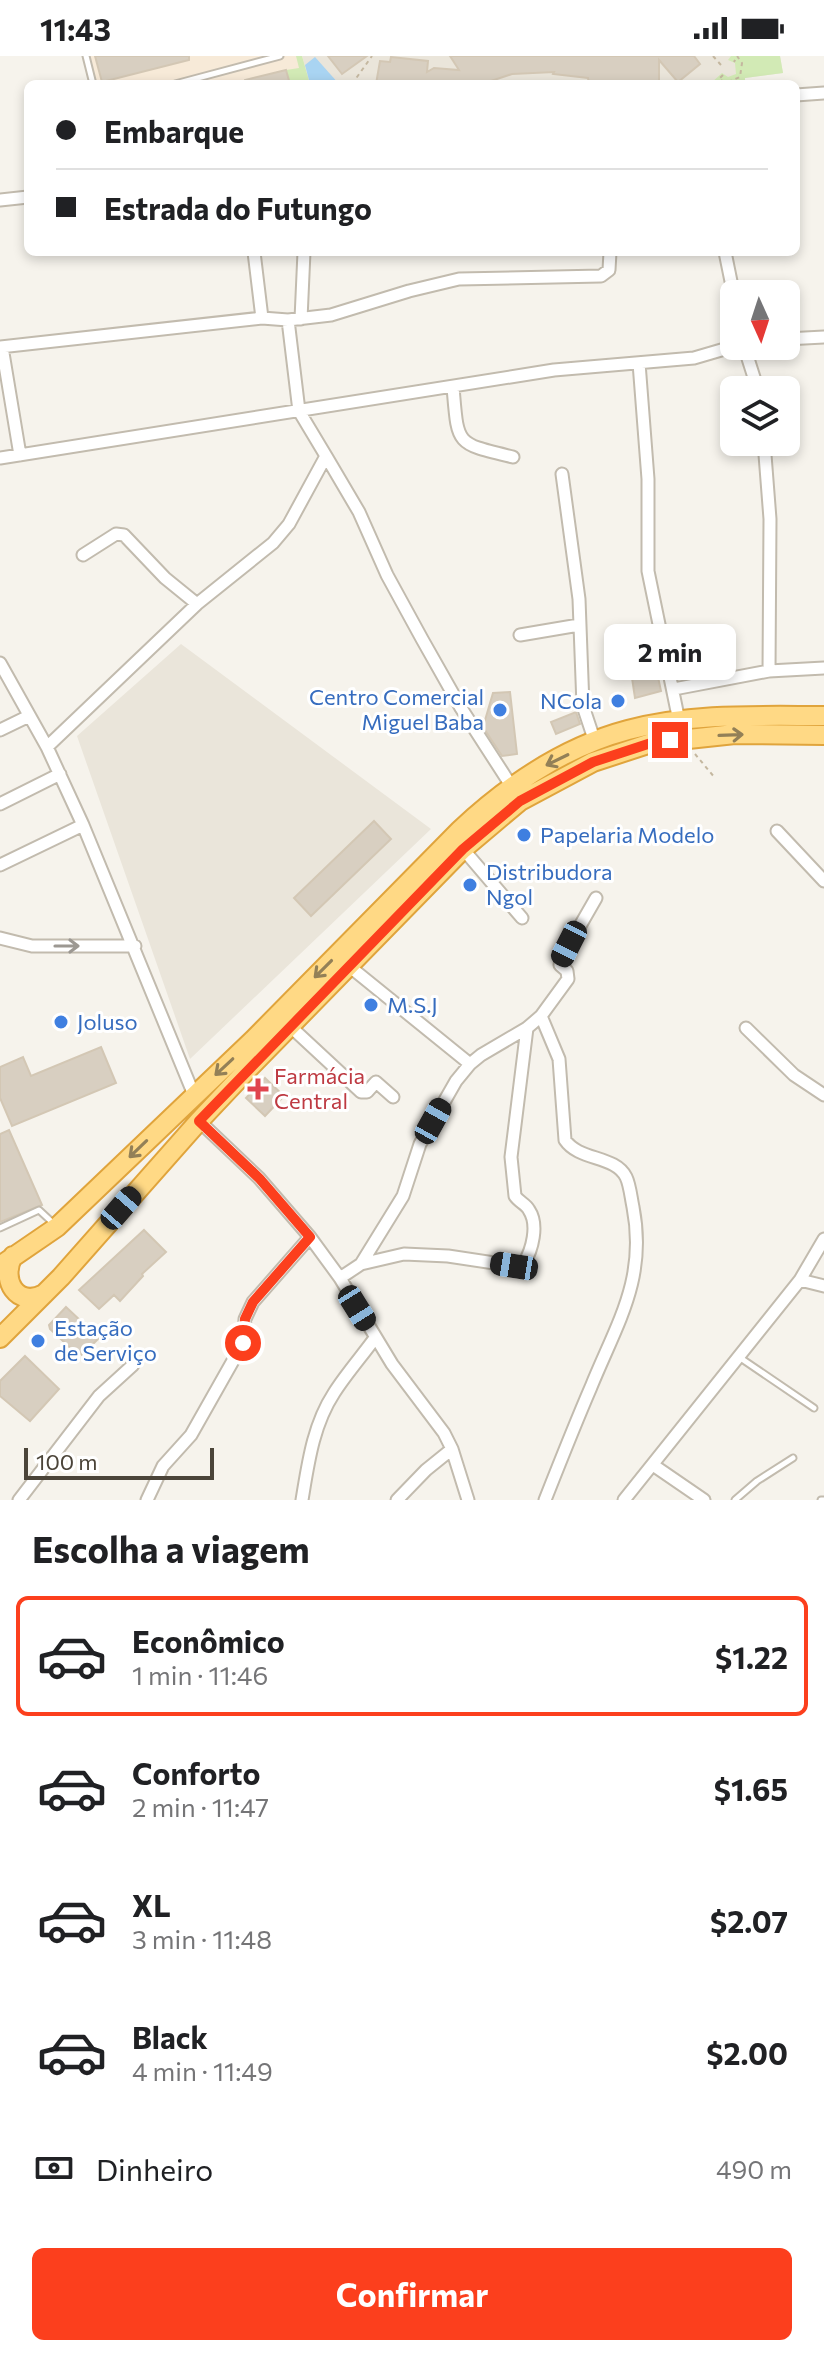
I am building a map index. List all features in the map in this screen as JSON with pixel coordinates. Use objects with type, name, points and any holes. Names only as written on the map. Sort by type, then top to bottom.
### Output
[{"type":"highway","points":[[0,1338],[61,1277],[199,1121],[349,966],[463,849],[520,801],[557,779],[684,729],[736,716],[824,716]]},
{"type":"highway","points":[[45,1294],[29,1299],[14,1293],[6,1278],[6,1261],[57,1227],[253,1040],[460,830],[512,787],[535,771],[624,731],[684,729],[735,734],[824,735]]},
{"type":"street","points":[[800,95],[824,93]]},
{"type":"street","points":[[0,200],[24,197]]},
{"type":"street","points":[[254,256],[262,318]]},
{"type":"street","points":[[301,319],[304,256]]},
{"type":"street","points":[[20,455],[1,347],[262,318],[288,320],[331,315],[459,279],[601,276],[609,270],[610,256]]},
{"type":"street","points":[[726,256],[731,280]]},
{"type":"street","points":[[288,320],[299,411],[359,512],[387,575],[461,708],[512,787]]},
{"type":"street","points":[[800,338],[824,337]]},
{"type":"street","points":[[0,458],[554,370],[694,358],[720,350]]},
{"type":"street","points":[[639,363],[648,479],[648,571],[684,729]]},
{"type":"street","points":[[453,387],[457,432],[470,446],[513,457]]},
{"type":"street","points":[[47,747],[197,604],[273,543],[289,524],[326,456]]},
{"type":"street","points":[[765,456],[770,519],[769,671]]},
{"type":"street","points":[[562,474],[579,599],[583,706],[595,742]]},
{"type":"street","points":[[83,555],[116,534],[124,535],[165,578],[197,604]]},
{"type":"street","points":[[520,635],[579,625]]},
{"type":"street","points":[[0,663],[47,747],[83,825],[194,1095]]},
{"type":"street","points":[[674,689],[769,671],[824,668]]},
{"type":"street","points":[[0,730],[29,716]]},
{"type":"street","points":[[0,804],[60,774]]},
{"type":"street","points":[[0,865],[83,825]]},
{"type":"street","points":[[777,831],[824,881]]},
{"type":"street","points":[[463,849],[522,918]]},
{"type":"street","points":[[361,1264],[403,1196],[420,1144],[446,1097],[470,1064],[541,1016],[568,979],[567,971],[560,962],[596,898]]},
{"type":"street","points":[[0,938],[32,946],[135,946]]},
{"type":"street","points":[[349,966],[470,1064]]},
{"type":"street","points":[[541,1016],[559,1059],[565,1140],[570,1147],[619,1168],[627,1178],[638,1234],[635,1274],[621,1321],[545,1500]]},
{"type":"street","points":[[291,1027],[361,1092],[367,1092],[376,1082],[393,1097]]},
{"type":"street","points":[[340,1278],[361,1264],[404,1254],[448,1256],[514,1266],[524,1263],[534,1234],[530,1211],[515,1196],[511,1157],[527,1028]]},
{"type":"street","points":[[746,1028],[794,1075],[824,1095]]},
{"type":"street","points":[[199,1121],[259,1178],[310,1237],[340,1278],[375,1338],[424,1403],[452,1449],[468,1500]]},
{"type":"street","points":[[147,1500],[163,1466],[191,1435],[243,1343],[245,1319],[253,1302],[310,1237]]},
{"type":"street","points":[[624,1500],[800,1280],[824,1239]]},
{"type":"street","points":[[800,1280],[824,1286]]},
{"type":"street","points":[[302,1500],[311,1448],[319,1423],[333,1395],[375,1338]]},
{"type":"street","points":[[19,1500],[99,1396],[133,1365]]},
{"type":"street","points":[[397,1500],[452,1449]]},
{"type":"street","points":[[653,1465],[704,1500]]},
{"type":"lane","points":[[86,56],[92,80]]},
{"type":"lane","points":[[190,80],[280,56]]},
{"type":"lane","points":[[0,1228],[39,1210],[57,1227]]},
{"type":"lane","points":[[739,1357],[814,1408]]},
{"type":"lane","points":[[735,1500],[757,1481],[793,1458]]},
{"type":"path","points":[[355,80],[372,56]]},
{"type":"path","points":[[713,56],[721,65]]},
{"type":"path","points":[[734,62],[737,56],[742,63],[740,77]]},
{"type":"path","points":[[736,74],[740,77]]},
{"type":"path","points":[[721,80],[723,75]]},
{"type":"path","points":[[733,80],[740,77]]},
{"type":"path","points":[[684,729],[697,759],[715,778]]},
{"type":"shaded area","points":[[82,56],[302,56],[309,80],[88,80]]},
{"type":"shaded area","points":[[302,56],[780,56],[783,73],[745,80],[309,80]]},
{"type":"shaded area","points":[[181,644],[431,829],[190,1059],[77,736]]},
{"type":"green space","points":[[296,56],[302,56],[309,80],[289,80],[286,70],[299,68]]},
{"type":"green space","points":[[731,56],[780,56],[783,73],[745,80],[714,80],[722,73],[728,77],[736,74],[735,63],[728,60]]},
{"type":"water","points":[[315,57],[335,80],[309,80],[305,65]]},
{"type":"building","points":[[95,56],[189,56],[189,60],[101,80]]},
{"type":"building","points":[[328,56],[367,56],[342,74]]},
{"type":"building","points":[[450,56],[694,56],[700,64],[680,80],[676,80],[659,60],[659,80],[588,80],[554,72],[512,74],[494,80],[377,80],[380,61],[390,62],[391,57],[428,61],[427,72],[434,68],[459,70]]},
{"type":"building","points":[[286,70],[289,80],[245,80]]},
{"type":"building","points":[[655,663],[661,691],[635,698],[632,678],[638,676],[636,667]]},
{"type":"building","name":"Centro Comercial Miguel Baba","points":[[510,692],[517,754],[502,756],[483,727],[493,693]]},
{"type":"building","points":[[576,712],[580,724],[556,734],[551,722]]},
{"type":"building","points":[[374,821],[391,839],[311,916],[294,898]]},
{"type":"building","points":[[101,1047],[116,1083],[12,1126],[0,1098],[0,1067],[23,1057],[31,1076]]},
{"type":"building","points":[[265,1078],[284,1096],[265,1116],[246,1098]]},
{"type":"building","points":[[9,1130],[42,1205],[0,1222],[0,1134]]},
{"type":"building","points":[[144,1230],[166,1252],[142,1274],[120,1301],[114,1295],[99,1309],[79,1290]]},
{"type":"building","points":[[66,1307],[99,1338],[82,1355],[78,1355],[50,1329],[49,1325]]},
{"type":"building","points":[[25,1356],[59,1389],[30,1421],[0,1396],[0,1381]]},
{"type":"place","name":"NCola","points":[[618,701]]},
{"type":"place","name":"Centro Comercial Miguel Baba","points":[[500,710]]},
{"type":"place","name":"Papelaria Modelo","points":[[524,835]]},
{"type":"place","name":"Distribudora Ngol","points":[[470,885]]},
{"type":"place","name":"M.S.J","points":[[371,1005]]},
{"type":"place","name":"Joluso","points":[[61,1022]]},
{"type":"place","name":"Farmácia Central","points":[[258,1089]]},
{"type":"place","name":"Estação de Serviço","points":[[38,1341]]},
{"type":"route","points":[[243,1343],[245,1319],[253,1302],[310,1237],[259,1178],[199,1121],[463,849],[520,801],[593,762],[670,740]]}]
